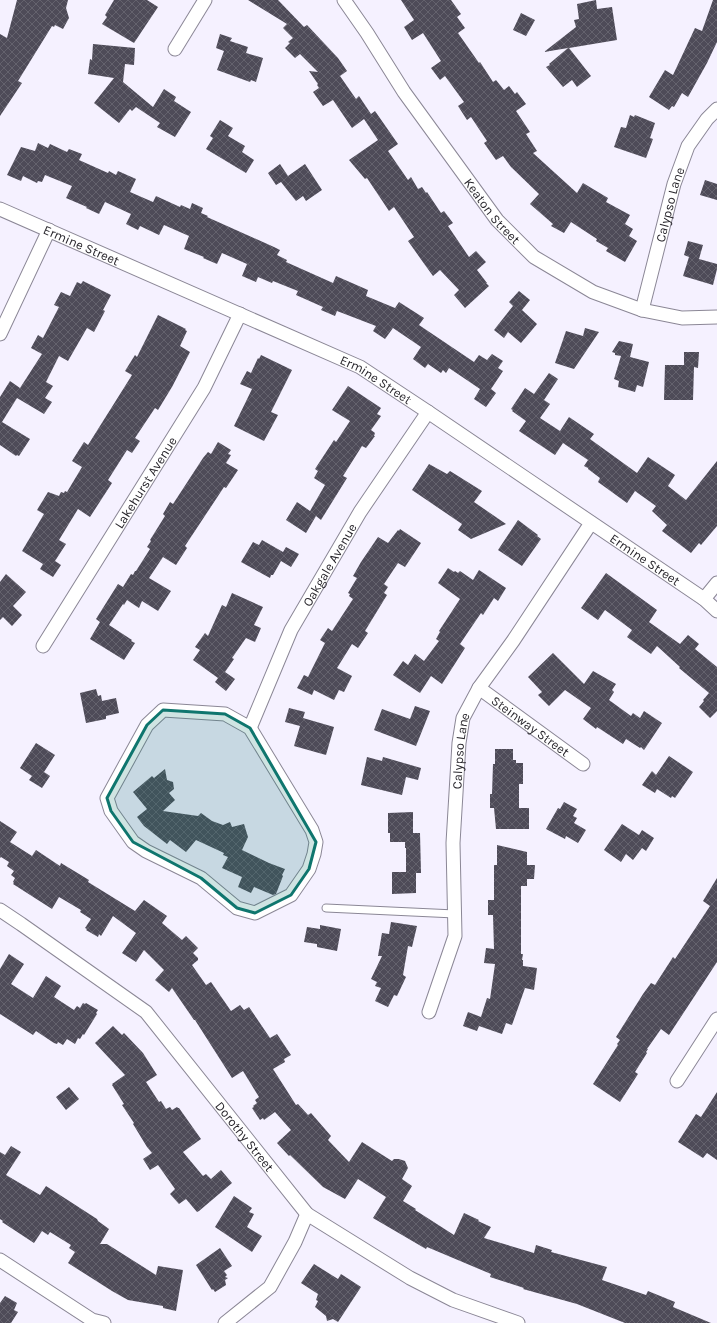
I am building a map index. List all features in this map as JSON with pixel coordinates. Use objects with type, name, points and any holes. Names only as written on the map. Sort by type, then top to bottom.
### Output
[{"type":"street","points":[[175,49],[205,0]]},
{"type":"street","name":"Keaton Street","points":[[344,0],[367,33],[404,92],[497,220],[534,257],[593,292],[642,310],[682,318],[717,317]]},
{"type":"street","name":"Calypso Lane","points":[[642,310],[674,184],[688,146],[707,119],[717,109]]},
{"type":"street","name":"Ermine Street","points":[[0,209],[360,367],[704,599],[717,611]]},
{"type":"street","points":[[0,334],[49,230]]},
{"type":"street","name":"Lakehurst Avenue","points":[[43,646],[204,388],[240,314]]},
{"type":"street","name":"Oakgale Avenue","points":[[250,728],[291,630],[360,512],[428,412]]},
{"type":"street","name":"Calypso Lane","points":[[429,1012],[455,936],[453,843],[459,743],[463,718],[479,688],[513,641],[591,523]]},
{"type":"street","points":[[704,599],[717,583]]},
{"type":"street","name":"Steinway Street","points":[[479,688],[583,764]]},
{"type":"street","points":[[163,710],[224,714],[250,728],[312,830],[316,842],[309,869],[291,895],[255,913],[237,908],[201,878],[146,851],[133,842],[111,811],[107,798],[147,725],[163,710]]},
{"type":"street","name":"Dorothy Street","points":[[0,910],[146,1012],[307,1214],[410,1278],[453,1300],[518,1323]]},
{"type":"street","points":[[678,1081],[717,1019]]},
{"type":"street","points":[[225,1323],[270,1287],[295,1242],[307,1214]]},
{"type":"street","points":[[0,1260],[92,1320],[104,1323]]},
{"type":"lane","points":[[326,908],[455,914]]},
{"type":"highlighted area","points":[[163,710],[225,714],[250,728],[316,842],[309,869],[291,895],[255,913],[237,908],[201,878],[133,842],[111,811],[107,798],[147,725]]},
{"type":"building","points":[[17,0],[68,0],[66,8],[69,18],[63,29],[55,25],[54,27],[52,26],[18,81],[22,83],[0,116],[0,34],[7,38]]},
{"type":"building","points":[[114,0],[147,0],[158,7],[134,43],[102,24],[107,17],[105,15]]},
{"type":"building","points":[[248,0],[278,0],[304,27],[307,25],[338,58],[347,71],[340,76],[356,99],[359,96],[371,114],[375,111],[398,144],[388,151],[408,180],[411,177],[418,189],[422,187],[426,193],[427,192],[441,213],[444,211],[453,223],[448,226],[469,257],[476,251],[486,262],[477,270],[489,286],[465,308],[454,295],[459,290],[440,270],[433,276],[408,241],[414,237],[394,207],[389,211],[367,178],[365,179],[349,160],[378,140],[364,119],[352,128],[333,100],[323,106],[313,92],[319,88],[309,71],[318,72],[300,54],[295,58],[285,48],[290,43],[288,42],[293,38],[283,28],[287,24]]},
{"type":"building","points":[[401,0],[451,0],[461,14],[457,17],[465,28],[458,33],[479,63],[480,62],[493,82],[496,80],[504,90],[509,86],[515,94],[517,92],[526,104],[516,111],[530,132],[526,134],[537,151],[533,153],[577,193],[583,183],[608,198],[606,202],[630,215],[625,224],[633,229],[629,236],[637,241],[625,262],[606,251],[608,248],[571,222],[564,233],[551,226],[553,224],[530,204],[539,194],[511,167],[503,156],[496,160],[484,143],[487,141],[471,117],[467,120],[458,106],[464,102],[445,76],[440,80],[431,68],[441,61],[423,33],[412,40],[404,27],[414,20]]},
{"type":"building","points":[[596,0],[597,9],[612,7],[617,40],[569,48],[591,76],[577,87],[572,80],[563,87],[546,67],[568,48],[544,52],[576,27],[574,20],[579,19],[577,4]]},
{"type":"building","points":[[713,0],[717,0],[717,42],[688,97],[682,93],[674,107],[672,106],[669,110],[649,97],[665,70],[673,75],[695,28],[702,31]]},
{"type":"building","points":[[521,13],[535,20],[526,36],[513,30]]},
{"type":"building","points":[[220,34],[232,38],[230,41],[248,47],[246,53],[263,58],[256,82],[251,80],[250,82],[217,70],[224,51],[216,48]]},
{"type":"building","points":[[93,44],[135,48],[134,65],[125,64],[123,82],[153,107],[164,89],[176,97],[174,101],[191,112],[175,137],[157,127],[160,123],[136,107],[132,111],[130,109],[119,123],[94,103],[114,78],[88,74],[90,59],[92,60]]},
{"type":"building","points":[[630,115],[634,117],[635,115],[655,123],[650,138],[653,139],[646,158],[614,147],[621,127],[626,128]]},
{"type":"building","points":[[220,120],[233,128],[228,136],[245,146],[242,152],[254,160],[246,173],[206,149],[213,138],[210,136]]},
{"type":"building","points":[[38,143],[48,148],[50,144],[67,152],[69,149],[82,154],[79,160],[108,173],[109,171],[116,175],[118,171],[136,179],[130,192],[153,202],[156,196],[180,207],[181,205],[190,209],[192,203],[203,208],[201,213],[208,216],[207,217],[280,250],[277,255],[287,260],[286,262],[333,283],[336,276],[368,290],[366,296],[395,308],[399,302],[424,318],[419,325],[474,362],[479,355],[487,360],[492,354],[503,361],[498,368],[503,371],[491,389],[496,393],[486,407],[474,399],[480,389],[449,368],[446,373],[443,370],[441,373],[428,364],[425,368],[413,359],[421,347],[393,328],[385,339],[373,331],[376,326],[337,311],[335,316],[321,310],[323,307],[296,295],[298,291],[273,281],[272,283],[258,277],[256,282],[242,276],[247,264],[222,253],[217,264],[184,249],[189,236],[164,225],[159,235],[140,226],[138,230],[126,224],[131,214],[105,202],[99,214],[66,198],[72,186],[45,175],[42,182],[38,181],[37,183],[23,176],[21,181],[7,175],[21,147],[35,151]]},
{"type":"building","points":[[280,164],[288,176],[305,164],[322,190],[306,201],[303,196],[296,201],[281,182],[276,185],[268,173]]},
{"type":"building","points":[[705,180],[717,184],[717,200],[700,195]]},
{"type":"building","points":[[688,241],[703,245],[699,259],[717,264],[713,285],[683,276],[689,257],[684,255]]},
{"type":"building","points":[[83,281],[111,295],[103,310],[105,311],[94,332],[87,328],[68,361],[59,356],[46,382],[53,386],[45,398],[52,402],[44,414],[17,398],[2,422],[30,439],[19,456],[16,456],[0,445],[0,397],[10,381],[20,388],[42,354],[31,348],[38,335],[43,338],[59,307],[54,305],[61,292],[70,296],[77,282],[81,284]]},
{"type":"building","points":[[519,291],[530,300],[522,310],[537,324],[521,343],[508,332],[504,338],[494,330],[513,306],[509,302]]},
{"type":"building","points":[[158,315],[186,329],[185,330],[187,331],[180,346],[190,352],[158,410],[155,408],[135,438],[140,441],[132,453],[127,450],[108,480],[112,483],[90,517],[78,509],[59,540],[66,544],[55,561],[61,565],[53,577],[40,569],[43,564],[22,551],[44,514],[37,510],[48,492],[59,496],[61,492],[67,492],[82,467],[72,461],[84,442],[88,445],[132,375],[125,371],[135,355],[137,357]]},
{"type":"building","points":[[585,328],[599,332],[574,369],[555,363],[566,331],[583,336]]},
{"type":"building","points":[[619,341],[633,344],[630,357],[649,362],[643,387],[637,385],[635,392],[618,387],[619,381],[614,379],[621,356],[615,355],[615,353],[612,352]]},
{"type":"building","points":[[684,352],[699,352],[698,368],[694,367],[693,400],[664,400],[665,365],[684,365]]},
{"type":"building","points":[[261,355],[292,370],[271,412],[278,415],[264,441],[234,426],[252,389],[240,384],[247,371],[251,373]]},
{"type":"building","points":[[549,373],[558,379],[544,400],[550,404],[540,418],[560,431],[569,417],[594,434],[590,439],[637,473],[648,457],[675,475],[668,486],[686,500],[717,461],[717,526],[701,545],[699,543],[691,553],[662,531],[667,525],[652,511],[656,506],[635,491],[627,503],[598,482],[600,478],[584,466],[588,460],[563,443],[555,455],[519,431],[526,421],[511,409],[525,388],[534,394]]},
{"type":"building","points":[[348,386],[381,408],[377,414],[381,416],[371,430],[375,433],[375,436],[366,448],[362,446],[343,476],[347,478],[321,520],[316,516],[306,533],[286,520],[297,502],[310,511],[325,485],[314,478],[318,471],[315,469],[334,440],[336,442],[350,421],[332,410]]},
{"type":"building","points":[[218,442],[231,450],[228,454],[231,455],[226,463],[238,470],[226,488],[224,487],[185,546],[187,548],[176,565],[163,557],[149,578],[171,591],[158,611],[142,601],[139,608],[127,600],[109,625],[135,643],[124,660],[90,639],[100,622],[96,619],[118,584],[123,587],[131,574],[133,575],[136,571],[150,549],[147,547],[165,516],[163,514],[170,502],[173,504],[203,458],[208,452],[211,454]]},
{"type":"building","points":[[429,464],[447,474],[450,471],[482,491],[474,502],[506,524],[471,539],[458,530],[462,524],[412,490]]},
{"type":"building","points":[[518,520],[541,539],[522,566],[498,550]]},
{"type":"building","points":[[400,529],[421,543],[405,567],[398,563],[384,584],[388,587],[384,593],[387,595],[365,631],[368,633],[358,648],[352,644],[337,668],[352,676],[344,692],[339,690],[334,700],[314,690],[312,695],[297,688],[304,675],[308,677],[325,643],[320,640],[328,628],[332,631],[353,599],[348,593],[357,578],[353,576],[361,562],[378,537],[388,543]]},
{"type":"building","points":[[262,540],[283,552],[286,547],[299,554],[291,567],[281,561],[270,578],[241,562],[253,542],[259,545]]},
{"type":"building","points":[[448,568],[458,573],[460,571],[473,580],[479,570],[506,588],[498,601],[494,598],[483,615],[481,613],[460,644],[465,648],[442,684],[431,676],[420,693],[393,675],[403,661],[408,665],[415,654],[424,661],[439,641],[436,639],[440,632],[439,631],[460,599],[438,583]]},
{"type":"building","points":[[606,573],[657,610],[649,622],[680,644],[688,635],[699,644],[695,649],[717,667],[717,711],[710,718],[699,707],[709,693],[679,668],[680,667],[657,646],[651,654],[627,637],[632,630],[605,610],[598,620],[581,608]]},
{"type":"building","points":[[6,574],[26,592],[13,606],[22,615],[12,626],[3,617],[0,620],[0,582]]},
{"type":"building","points":[[232,593],[263,607],[254,625],[261,628],[255,642],[246,638],[232,658],[234,659],[225,672],[235,679],[226,691],[215,682],[218,678],[193,660],[200,650],[195,647],[205,633],[208,636],[222,605],[226,607]]},
{"type":"building","points":[[553,653],[584,684],[593,671],[616,684],[612,690],[614,692],[609,700],[631,716],[633,713],[640,718],[644,711],[662,723],[644,750],[626,739],[623,744],[597,727],[596,729],[583,719],[591,708],[565,690],[549,706],[538,695],[542,692],[528,677]]},
{"type":"building","points":[[96,689],[98,696],[101,695],[102,701],[116,698],[119,713],[106,716],[106,719],[86,723],[80,693]]},
{"type":"building","points":[[415,706],[430,711],[416,746],[374,730],[382,709],[410,719]]},
{"type":"building","points":[[289,708],[305,712],[303,718],[334,727],[326,755],[294,746],[300,726],[285,722]]},
{"type":"building","points":[[36,743],[55,755],[44,772],[50,776],[42,788],[29,780],[32,776],[20,768]]},
{"type":"building","points":[[495,749],[513,749],[513,760],[516,760],[516,763],[523,763],[523,784],[519,784],[519,808],[529,808],[529,829],[496,829],[494,808],[490,808],[493,764],[495,764]]},
{"type":"building","points":[[669,756],[693,772],[675,798],[672,796],[671,798],[657,789],[655,793],[642,785],[652,771],[656,775]]},
{"type":"building","points":[[367,757],[382,761],[383,757],[421,768],[418,780],[406,777],[402,795],[361,785]]},
{"type":"building","points":[[165,769],[167,780],[173,782],[174,789],[169,793],[175,800],[163,811],[198,816],[201,813],[212,821],[223,825],[230,822],[232,827],[244,824],[248,837],[242,850],[285,869],[276,894],[273,895],[254,887],[251,893],[238,887],[242,877],[222,868],[228,857],[223,855],[224,853],[196,840],[186,852],[170,840],[167,844],[144,826],[137,817],[147,809],[133,792],[152,776],[154,778]]},
{"type":"building","points":[[564,802],[577,809],[573,816],[577,818],[574,823],[586,830],[578,843],[566,836],[565,839],[546,829],[558,808],[560,809]]},
{"type":"building","points":[[413,812],[413,833],[420,833],[421,873],[416,873],[416,893],[392,894],[392,872],[406,872],[406,848],[405,842],[390,842],[390,833],[388,833],[388,813]]},
{"type":"building","points":[[0,821],[17,832],[10,842],[32,856],[36,850],[60,866],[61,863],[89,880],[88,882],[135,911],[144,900],[167,916],[162,923],[182,940],[186,936],[198,948],[193,953],[198,960],[192,965],[206,985],[211,982],[231,1011],[240,1005],[244,1010],[249,1007],[270,1038],[277,1034],[291,1055],[284,1059],[285,1062],[273,1069],[296,1105],[298,1104],[308,1115],[311,1113],[331,1136],[328,1140],[349,1162],[362,1142],[392,1161],[394,1159],[399,1159],[405,1161],[408,1168],[402,1179],[412,1186],[403,1201],[416,1209],[415,1210],[454,1235],[464,1213],[491,1227],[484,1238],[534,1253],[536,1245],[552,1250],[551,1252],[607,1267],[602,1280],[646,1295],[648,1291],[675,1302],[673,1307],[711,1323],[625,1323],[577,1304],[523,1289],[524,1288],[490,1277],[491,1274],[427,1247],[426,1249],[373,1218],[386,1197],[358,1179],[345,1199],[323,1187],[277,1143],[291,1130],[275,1112],[264,1120],[263,1118],[260,1120],[252,1108],[257,1103],[255,1100],[259,1097],[243,1071],[232,1078],[195,1020],[172,988],[169,992],[155,980],[164,970],[144,950],[136,962],[122,953],[136,933],[113,916],[101,936],[99,934],[98,937],[86,930],[87,929],[85,928],[91,919],[80,912],[81,910],[59,897],[52,909],[13,884],[15,878],[11,875],[14,871],[7,866],[9,862],[1,857],[0,858]]},
{"type":"building","points":[[622,824],[639,835],[642,830],[654,838],[646,851],[642,848],[633,860],[626,854],[621,862],[604,850]]},
{"type":"building","points":[[497,845],[527,852],[527,865],[535,865],[534,879],[527,879],[527,886],[521,886],[521,954],[523,954],[523,966],[537,968],[534,990],[525,988],[512,1025],[506,1023],[502,1034],[479,1026],[477,1031],[463,1026],[468,1012],[481,1017],[487,998],[490,999],[495,964],[484,963],[486,948],[494,949],[493,915],[488,915],[488,900],[494,900],[494,865],[497,865]]},
{"type":"building","points":[[717,878],[717,962],[669,1035],[661,1029],[647,1049],[647,1053],[635,1072],[638,1074],[620,1102],[593,1084],[618,1045],[617,1044],[620,1040],[616,1037],[643,994],[651,983],[655,985],[673,957],[675,959],[710,906],[703,901]]},
{"type":"building","points":[[391,922],[417,926],[412,947],[408,946],[403,975],[406,977],[397,996],[394,995],[388,1007],[375,1001],[381,988],[375,986],[377,982],[371,979],[382,956],[378,956],[382,933],[389,934]]},
{"type":"building","points":[[320,925],[341,929],[337,951],[317,947],[317,944],[304,942],[307,927],[320,929]]},
{"type":"building","points":[[9,954],[24,964],[11,984],[33,998],[46,976],[61,986],[54,997],[74,1010],[77,1006],[80,1008],[83,1003],[86,1003],[98,1010],[84,1035],[83,1034],[80,1039],[78,1038],[75,1044],[67,1039],[63,1045],[58,1042],[57,1044],[54,1043],[36,1031],[33,1035],[0,1014],[0,969]]},
{"type":"building","points":[[113,1026],[122,1035],[124,1033],[143,1053],[157,1075],[146,1082],[159,1102],[161,1101],[166,1109],[170,1107],[172,1110],[177,1107],[179,1108],[201,1139],[183,1152],[203,1176],[206,1174],[211,1179],[221,1170],[232,1183],[197,1212],[186,1199],[179,1204],[170,1194],[175,1189],[158,1165],[150,1170],[143,1159],[152,1153],[133,1124],[134,1123],[122,1105],[124,1104],[112,1085],[125,1075],[95,1043]]},
{"type":"building","points":[[69,1087],[79,1099],[66,1110],[56,1097]]},
{"type":"building","points":[[717,1092],[717,1160],[707,1153],[703,1158],[678,1142],[696,1114],[701,1117]]},
{"type":"building","points":[[11,1146],[21,1152],[6,1175],[40,1195],[46,1186],[97,1219],[109,1229],[100,1244],[107,1244],[156,1275],[158,1266],[183,1270],[176,1311],[163,1308],[163,1306],[128,1300],[112,1291],[68,1263],[75,1252],[69,1248],[71,1245],[50,1232],[48,1235],[42,1231],[34,1243],[2,1222],[3,1221],[0,1219],[0,1152],[5,1155]]},
{"type":"building","points":[[234,1196],[252,1208],[249,1212],[254,1214],[247,1227],[262,1236],[252,1252],[215,1227]]},
{"type":"building","points":[[220,1248],[232,1266],[224,1271],[227,1275],[225,1277],[228,1278],[225,1280],[226,1285],[215,1292],[213,1289],[212,1290],[196,1265]]},
{"type":"building","points":[[314,1264],[338,1279],[341,1274],[361,1287],[338,1322],[333,1319],[327,1321],[326,1316],[315,1307],[318,1301],[316,1300],[318,1294],[301,1283]]},
{"type":"building","points":[[5,1296],[17,1303],[14,1310],[18,1312],[11,1323],[0,1323],[0,1303]]}]
